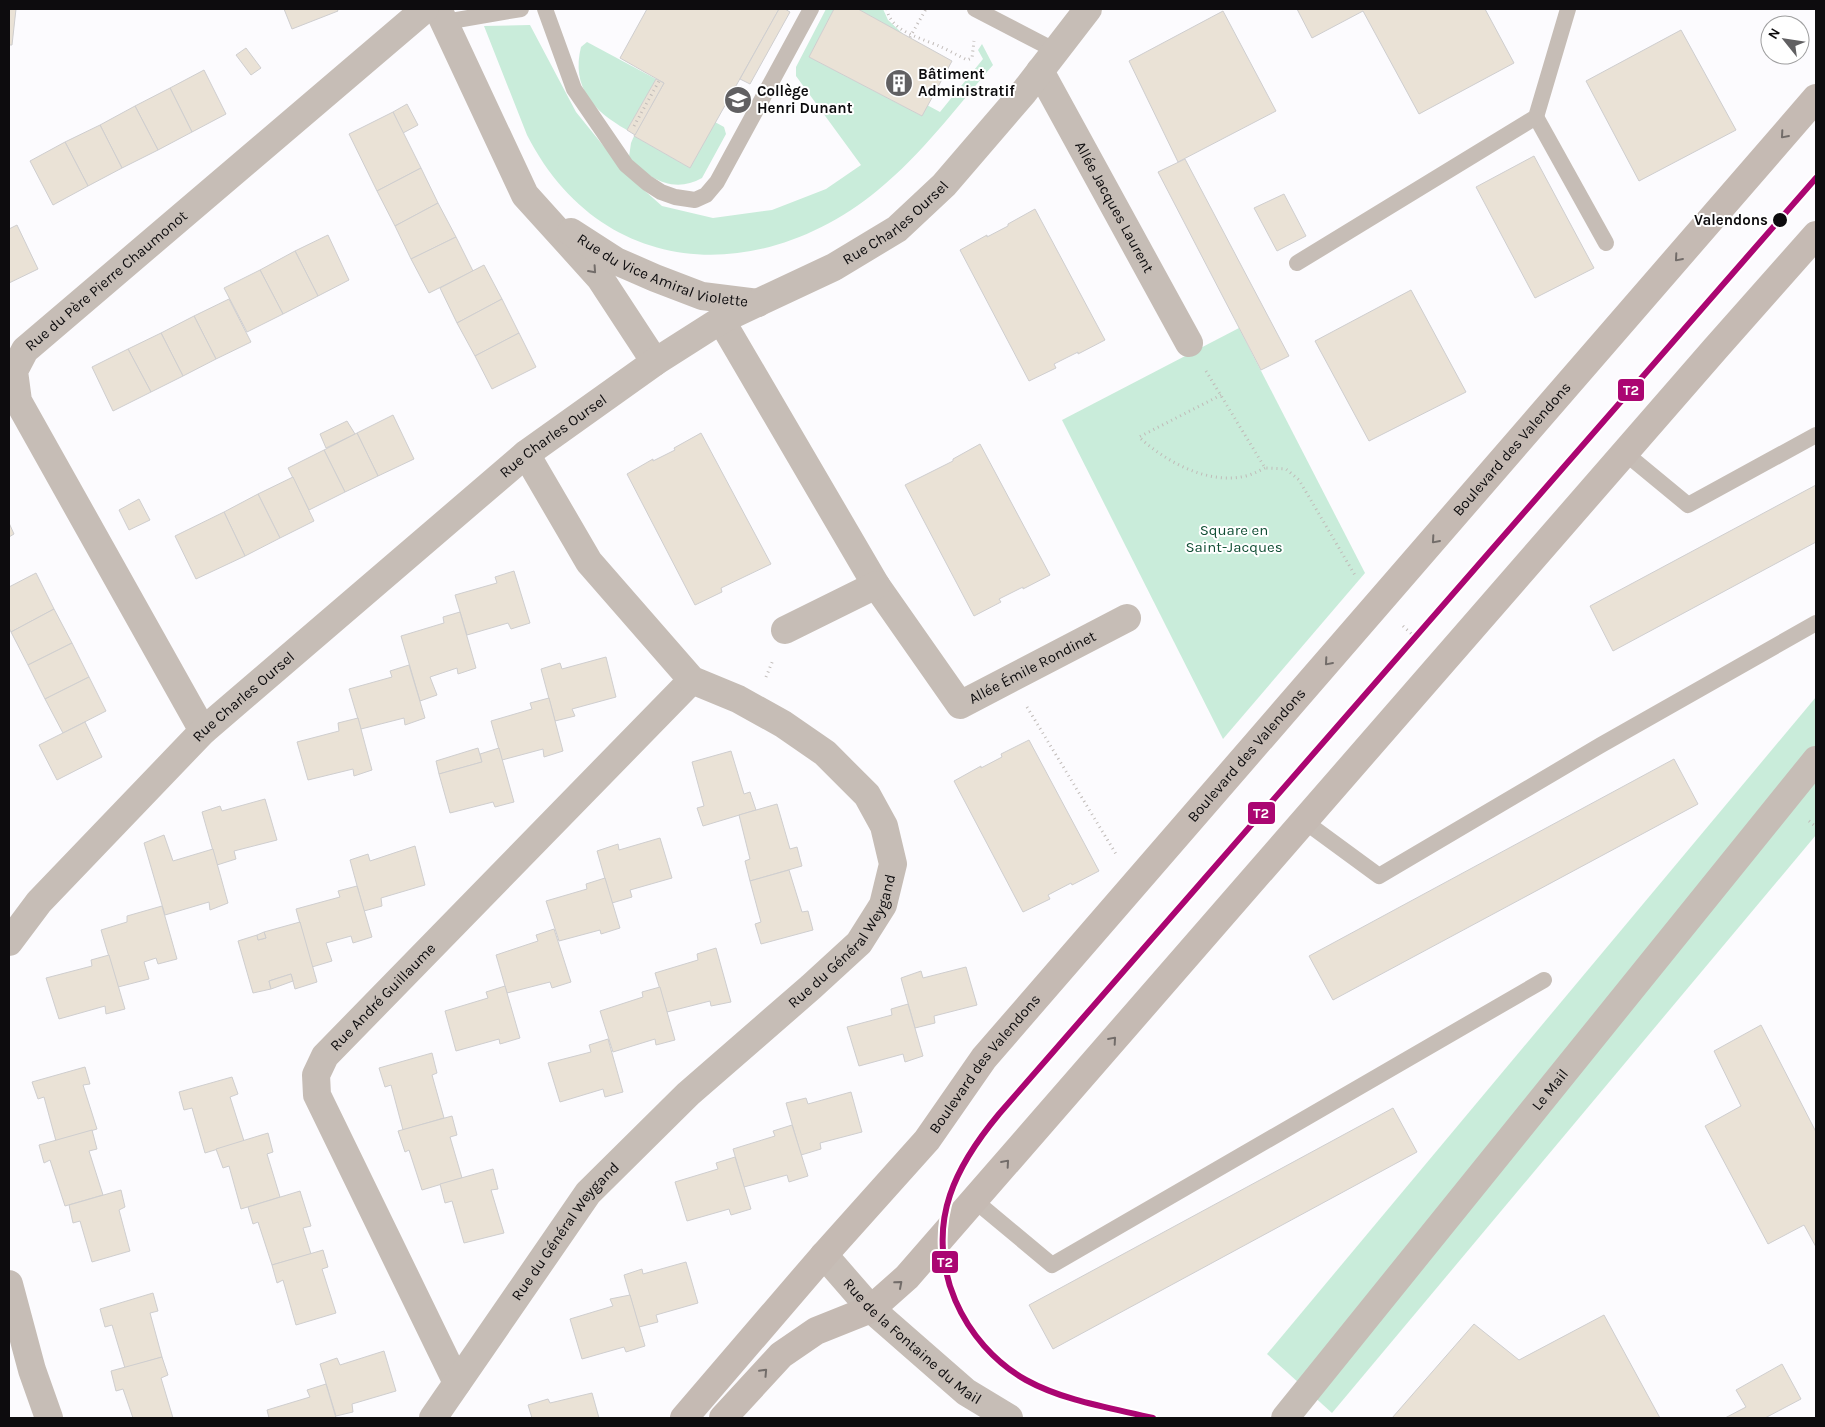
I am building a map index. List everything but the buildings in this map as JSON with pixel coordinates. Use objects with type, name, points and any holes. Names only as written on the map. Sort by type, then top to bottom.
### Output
[{"type":"street","name":"Rue Charles Oursel","points":[[9,942],[39,902],[203,731],[526,454],[655,362],[721,320],[834,267],[897,229],[944,185],[1024,92],[1088,9]]},
{"type":"street","name":"Rue du Vice Amiral Violette","points":[[436,13],[525,195],[600,278],[655,362]]},
{"type":"street","name":"Rue du Père Pierre Chaumonot","points":[[203,731],[18,401],[14,371],[25,350],[436,13]]},
{"type":"street","name":"Allée Jacques Laurent","points":[[1048,61],[1189,343]]},
{"type":"street","name":"Boulevard des Valendons","points":[[684,1418],[824,1255],[927,1140],[984,1058],[1816,98]]},
{"type":"street","name":"Rue du Vice Amiral Violette","points":[[525,195],[557,222],[616,261],[702,296],[758,302]]},
{"type":"street","points":[[723,1418],[781,1354],[816,1331],[871,1309],[907,1277],[1816,235]]},
{"type":"street","name":"Allée Émile Rondinet","points":[[721,320],[876,585],[960,705],[1127,618]]},
{"type":"street","name":"Rue du Général Weygand","points":[[433,1418],[588,1193],[688,1094],[859,943],[883,905],[893,864],[884,826],[867,795],[825,753],[783,724],[738,699],[692,680],[590,562],[526,454]]},
{"type":"street","points":[[785,630],[876,585]]},
{"type":"street","name":"Rue André Guillaume","points":[[457,1383],[317,1095],[316,1075],[325,1056],[692,680]]},
{"type":"street","name":"Le Mail","points":[[1285,1418],[1816,760]]},
{"type":"street","name":"Rue Charles Oursel","points":[[9,920],[39,902]]},
{"type":"street","name":"Rue de la Fontaine du Mail","points":[[824,1255],[871,1309],[966,1392],[1009,1418]]},
{"type":"street","points":[[9,1284],[32,1370],[49,1418]]},
{"type":"lane","points":[[436,13],[521,9]]},
{"type":"lane","points":[[545,9],[574,89],[619,155],[633,171],[661,192],[675,197],[695,200],[706,195],[717,182],[811,9]]},
{"type":"lane","points":[[1297,263],[1536,117],[1568,9]]},
{"type":"lane","points":[[982,12],[1048,61]]},
{"type":"lane","points":[[1536,117],[1606,244]]},
{"type":"lane","points":[[1625,453],[1688,505],[1816,435]]},
{"type":"lane","points":[[1304,821],[1379,876],[1601,745],[1816,623]]},
{"type":"lane","points":[[974,1200],[1052,1265],[1544,980]]},
{"type":"path","points":[[887,9],[887,13],[892,20],[910,36],[970,60],[982,12]]},
{"type":"path","points":[[910,36],[926,9]]},
{"type":"path","points":[[619,155],[659,81]]},
{"type":"path","points":[[1189,343],[1265,468]]},
{"type":"path","points":[[1221,396],[1139,437],[1155,452],[1178,466],[1206,475],[1232,478],[1247,476],[1265,468],[1286,469],[1299,480],[1365,592],[1443,661]]},
{"type":"path","points":[[754,708],[785,630]]},
{"type":"path","points":[[1010,679],[1135,886]]},
{"type":"green space","points":[[826,9],[834,9],[809,57],[922,116],[927,105],[940,112],[983,59],[978,50],[982,44],[993,65],[924,146],[878,190],[832,221],[784,243],[735,253],[686,253],[639,242],[596,218],[558,183],[527,135],[484,26],[530,25],[576,112],[627,175],[662,206],[713,218],[772,210],[826,189],[861,165],[796,76],[796,67]]},
{"type":"green space","points":[[858,9],[883,9],[888,20],[903,34]]},
{"type":"green space","points":[[587,42],[656,79],[627,130],[604,115],[595,106],[582,86],[579,74],[579,61],[581,47]]},
{"type":"green space","points":[[715,122],[724,127],[726,134],[702,178],[692,183],[681,185],[662,182],[644,172],[629,157],[634,136],[690,168]]},
{"type":"green space","name":"Square en Saint-Jacques","points":[[1239,328],[1365,573],[1223,739],[1062,420]]},
{"type":"green space","points":[[1816,697],[1816,835],[1332,1413],[1267,1354]]},
{"type":"transit line","name":"T2","points":[[1153,1418],[1072,1399],[1041,1387],[1026,1380],[1004,1365],[984,1346],[968,1324],[955,1301],[947,1275],[943,1249],[944,1222],[950,1195],[965,1163],[977,1142],[999,1114],[1816,178]]},
{"type":"place","name":"Bâtiment Administratif","points":[[899,83]]},
{"type":"place","name":"Collège Henri Dunant","points":[[738,100]]},
{"type":"place","name":"Valendons","points":[[1780,220]]}]
